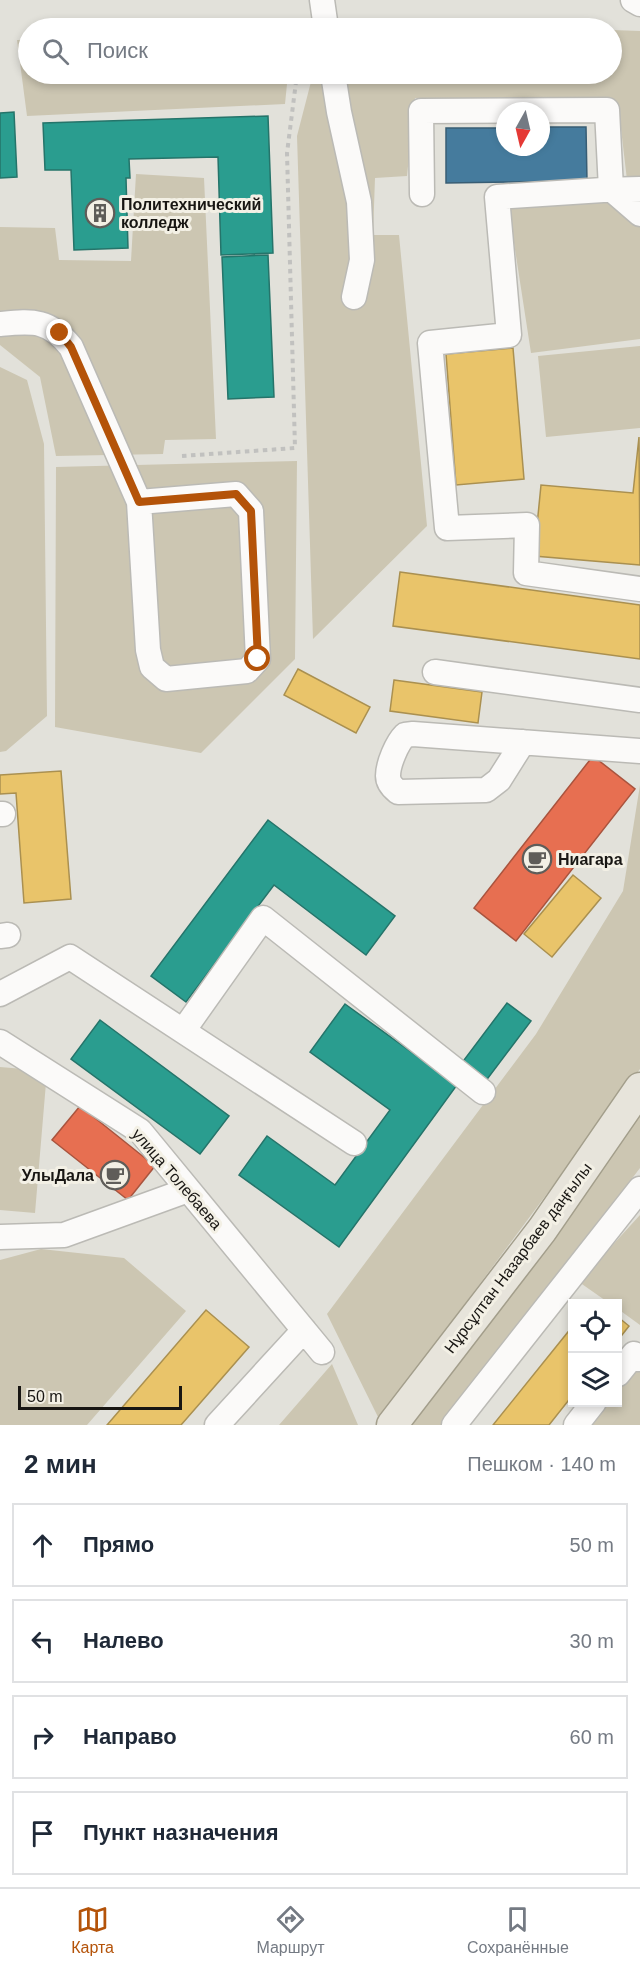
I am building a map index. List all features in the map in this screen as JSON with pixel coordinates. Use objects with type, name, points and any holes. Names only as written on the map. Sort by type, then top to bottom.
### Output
[{"type":"main road","name":"Нұрсұлтан Назарбаев даңғылы","points":[[392,1425],[542,1230],[640,1088]]},
{"type":"street","points":[[322,0],[325,18]]},
{"type":"street","points":[[633,0],[640,4]]},
{"type":"street","points":[[335,84],[359,202],[362,260],[354,297]]},
{"type":"street","points":[[422,194],[421,111],[607,110],[611,189],[640,214]]},
{"type":"street","points":[[640,189],[497,197],[509,335],[430,344],[447,528],[527,525],[526,573],[640,589]]},
{"type":"street","points":[[0,324],[28,322],[43,325],[60,333],[71,347],[139,502],[148,650],[152,667],[166,680],[247,671],[258,659],[251,511],[236,494],[139,502]]},
{"type":"street","points":[[435,672],[640,700]]},
{"type":"street","points":[[523,742],[499,780],[486,790],[398,792],[390,785],[388,776],[398,743],[405,735],[413,734],[523,742],[640,751]]},
{"type":"street","points":[[183,1031],[263,918],[483,1092]]},
{"type":"street","points":[[0,994],[70,957],[354,1143]]},
{"type":"street","name":"улица Толебаева","points":[[0,1042],[140,1131],[322,1352]]},
{"type":"street","points":[[454,1425],[640,1189]]},
{"type":"street","points":[[0,1237],[64,1235],[188,1190]]},
{"type":"street","points":[[217,1425],[304,1330]]},
{"type":"street","points":[[622,1369],[634,1354],[640,1359]]},
{"type":"street","points":[[576,1425],[590,1407]]},
{"type":"path","points":[[182,456],[295,448],[287,153],[296,84]]},
{"type":"shaded area","points":[[622,30],[640,31],[640,180],[627,180],[618,103],[415,98],[407,176],[375,178],[373,235],[399,235],[427,526],[313,639],[297,136],[310,84],[622,84]]},
{"type":"shaded area","points":[[23,84],[287,84],[285,104],[27,116]]},
{"type":"shaded area","points":[[136,174],[204,178],[216,439],[165,440],[163,454],[56,456],[40,377],[0,345],[0,227],[55,228],[59,260],[131,261]]},
{"type":"shaded area","points":[[603,190],[640,222],[640,339],[531,353],[508,204]]},
{"type":"shaded area","points":[[640,346],[640,428],[546,437],[538,356]]},
{"type":"shaded area","points":[[0,367],[27,380],[44,444],[47,716],[6,751],[0,752]]},
{"type":"shaded area","points":[[297,461],[295,659],[201,753],[55,727],[56,467]]},
{"type":"shaded area","points":[[640,785],[640,1069],[379,1419],[327,1314],[536,1034],[623,891]]},
{"type":"shaded area","points":[[0,1067],[47,1071],[35,1213],[0,1210]]},
{"type":"shaded area","points":[[640,1103],[640,1168],[444,1425],[401,1425]]},
{"type":"shaded area","points":[[640,1215],[640,1325],[622,1312],[622,1299],[603,1299],[579,1282]]},
{"type":"shaded area","points":[[41,1249],[124,1258],[186,1311],[87,1425],[0,1425],[0,1260]]},
{"type":"shaded area","points":[[640,1363],[640,1425],[581,1425],[597,1407],[622,1407],[622,1378]]},
{"type":"shaded area","points":[[332,1364],[358,1425],[279,1425]]},
{"type":"building: Жильё","points":[[513,348],[524,479],[456,485],[446,354]]},
{"type":"building: Жильё","points":[[639,437],[640,565],[534,556],[541,485],[633,493]]},
{"type":"building: Жильё","points":[[400,572],[640,605],[640,659],[393,626]]},
{"type":"building: Жильё","points":[[298,669],[370,707],[356,733],[284,695]]},
{"type":"building: Жильё","points":[[394,680],[482,692],[478,723],[390,711]]},
{"type":"building: Жильё","points":[[61,771],[71,899],[24,903],[16,793],[0,794],[0,775]]},
{"type":"building: Жильё","points":[[573,875],[601,898],[552,957],[524,934]]},
{"type":"building: Жильё","points":[[206,1310],[249,1347],[181,1425],[107,1425]]},
{"type":"building: Жильё","points":[[622,1320],[629,1326],[622,1335]]},
{"type":"building: Жильё","points":[[568,1332],[568,1401],[549,1425],[493,1425]]},
{"type":"building: Торговля","points":[[593,756],[635,789],[516,941],[474,908]]},
{"type":"building: Торговля","points":[[80,1106],[155,1166],[128,1200],[52,1140]]},
{"type":"building: Школы","points":[[14,112],[17,177],[0,178],[0,113]]},
{"type":"building: Школы","name":"Политехнический колледж","points":[[268,116],[273,253],[221,255],[218,157],[129,159],[130,178],[126,178],[128,248],[74,250],[71,170],[45,170],[43,123]]},
{"type":"building: Школы","name":"Политехнический колледж","points":[[268,255],[274,397],[228,399],[222,257]]},
{"type":"building: Школы","points":[[268,820],[395,916],[366,955],[274,885],[186,1002],[151,976]]},
{"type":"building: Школы","points":[[507,1003],[531,1021],[485,1082],[461,1064]]},
{"type":"building: Школы","points":[[345,1004],[457,1085],[339,1247],[239,1175],[267,1136],[335,1185],[390,1110],[310,1052]]},
{"type":"building: Школы","points":[[100,1020],[229,1116],[200,1154],[71,1059]]},
{"type":"building: Учреждения","points":[[550,127],[586,127],[587,181],[446,183],[446,128],[496,128],[496,156],[550,156]]},
{"type":"place","name":"Политехнический колледж","points":[[100,213]]},
{"type":"place","name":"Ниагара","points":[[537,859]]},
{"type":"place","name":"УлыДала","points":[[115,1175]]},
{"type":"route","points":[[60,333],[71,347],[139,502],[236,494],[251,511],[258,659]]}]
